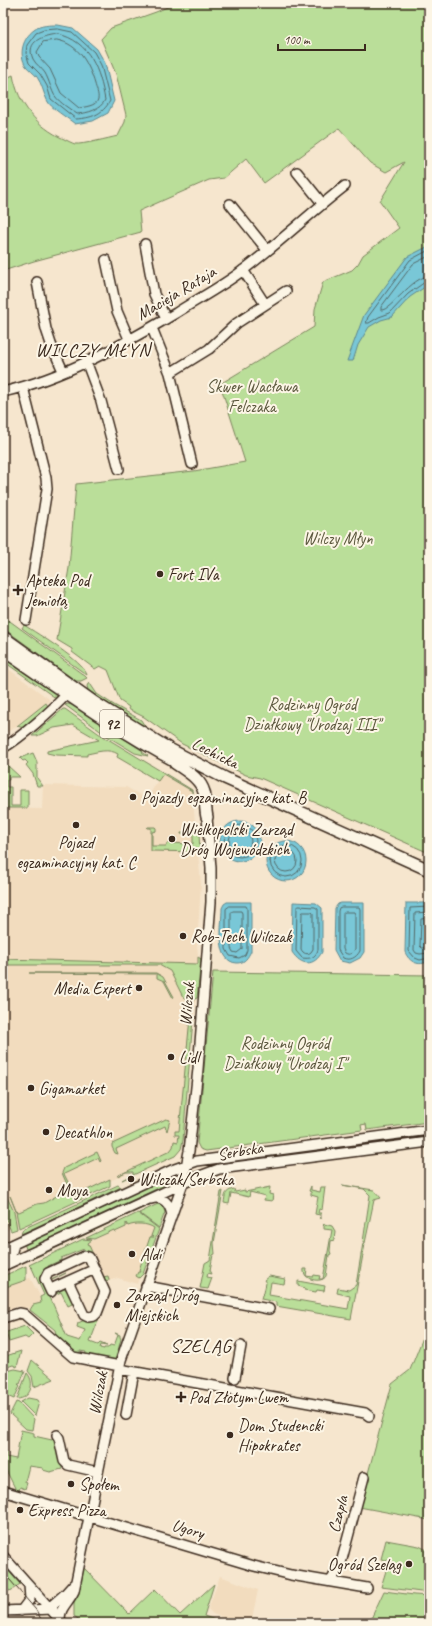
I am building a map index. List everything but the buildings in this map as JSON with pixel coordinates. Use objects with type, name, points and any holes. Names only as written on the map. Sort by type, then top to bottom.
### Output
[{"type":"main road","name":"Lechicka","points":[[3,637],[95,703],[169,749],[226,778],[429,870]]},
{"type":"main road","name":"Lechicka","points":[[3,650],[107,722],[160,753],[214,780],[429,878]]},
{"type":"main road","points":[[160,753],[198,781],[204,792],[207,817]]},
{"type":"street","points":[[297,172],[322,203]]},
{"type":"street","name":"Macieja Rataja","points":[[3,392],[23,387],[63,371],[152,328],[220,287],[243,270],[322,203],[345,186]]},
{"type":"street","points":[[230,204],[267,250]]},
{"type":"street","points":[[145,244],[154,294],[166,319]]},
{"type":"street","points":[[106,260],[117,311],[130,339]]},
{"type":"street","points":[[243,270],[266,304]]},
{"type":"street","points":[[38,282],[46,329],[63,371]]},
{"type":"street","points":[[170,373],[209,349],[237,323],[286,292]]},
{"type":"street","points":[[152,328],[170,373],[192,464]]},
{"type":"street","points":[[86,361],[101,401],[119,469]]},
{"type":"street","points":[[23,387],[46,478],[47,489],[26,620]]},
{"type":"street","points":[[3,748],[23,733],[67,694]]},
{"type":"street","name":"Wilczak","points":[[61,1618],[72,1596],[119,1368],[146,1286],[183,1183],[187,1164],[198,1069],[211,902],[212,875],[207,817]]},
{"type":"street","name":"Serbska","points":[[3,1249],[187,1164],[211,1158],[429,1130]]},
{"type":"street","name":"Serbska","points":[[3,1265],[183,1183],[204,1174],[228,1167],[429,1142]]},
{"type":"street","points":[[148,1200],[156,1197],[163,1199],[170,1207],[172,1215]]},
{"type":"street","points":[[3,1265],[11,1255],[14,1244]]},
{"type":"street","points":[[68,1281],[83,1313],[88,1317],[94,1316],[97,1313],[106,1285],[89,1257],[85,1256],[48,1273],[45,1279],[53,1290],[68,1281],[95,1269]]},
{"type":"street","points":[[146,1286],[269,1309]]},
{"type":"street","points":[[3,1318],[17,1314],[24,1314],[73,1357],[134,1372],[365,1413],[369,1416]]},
{"type":"street","points":[[235,1378],[241,1346]]},
{"type":"street","points":[[126,1415],[134,1372]]},
{"type":"street","points":[[57,1435],[64,1461],[68,1465],[98,1472]]},
{"type":"street","name":"Czapla","points":[[331,1581],[341,1563],[364,1477]]},
{"type":"street","name":"Ugory","points":[[3,1491],[89,1518],[254,1566],[367,1588]]},
{"type":"street","points":[[3,1556],[49,1608],[61,1618]]},
{"type":"street","name":"Wilczak","points":[[49,1608],[65,1594],[74,1583]]},
{"type":"street","points":[[21,1610],[30,1599],[29,1586]]},
{"type":"street","points":[[3,1611],[49,1608]]},
{"type":"shaded area","points":[[3,665],[49,699],[49,701],[3,735]]},
{"type":"shaded area","points":[[162,773],[192,791],[201,884],[197,945],[199,964],[182,1141],[169,1153],[3,1232],[3,808],[42,809],[43,785],[126,787],[147,799]]},
{"type":"shaded area","points":[[143,1216],[157,1227],[137,1284],[118,1278],[107,1281],[103,1279],[87,1243]]},
{"type":"shaded area","points":[[30,1278],[39,1294],[41,1303],[33,1305],[30,1310],[27,1307],[23,1309],[19,1306],[3,1311],[3,1286]]},
{"type":"shaded area","points":[[220,1576],[258,1590],[251,1623],[236,1622],[213,1614],[208,1609]]},
{"type":"green space","points":[[176,3],[429,3],[429,853],[260,778],[246,775],[182,744],[144,717],[128,709],[129,707],[120,701],[108,670],[100,666],[95,669],[72,652],[72,649],[57,640],[69,568],[76,484],[194,471],[245,462],[220,384],[314,327],[315,309],[323,282],[352,270],[358,264],[363,255],[399,228],[380,201],[404,162],[386,172],[370,163],[339,128],[264,183],[246,159],[224,178],[209,180],[139,211],[141,232],[3,271],[3,80],[13,75],[19,96],[30,113],[45,128],[68,141],[78,144],[118,136],[125,122],[126,115],[116,74],[101,39],[111,28],[156,12]]},
{"type":"green space","points":[[3,616],[87,678],[81,681],[76,681],[3,628]]},
{"type":"green space","points":[[24,625],[69,655],[84,669],[87,675],[22,628]]},
{"type":"green space","points":[[3,658],[53,692],[57,699],[3,661]]},
{"type":"green space","points":[[89,682],[97,694],[141,720],[146,728],[176,748],[154,735],[88,690],[87,686]]},
{"type":"green space","points":[[46,703],[49,708],[24,728],[17,726]]},
{"type":"green space","points":[[65,705],[72,705],[143,751],[142,752],[148,756],[135,753],[107,736]]},
{"type":"green space","points":[[63,709],[98,733],[192,790],[194,806],[192,791],[163,774],[158,781],[117,757],[118,754],[114,752],[99,752],[87,754],[87,756],[56,755],[47,753],[47,751],[99,740],[73,725],[54,728],[37,736],[32,736]]},
{"type":"green space","points":[[33,753],[37,762],[37,778],[43,786],[37,786],[33,774],[26,765],[28,763],[20,758]]},
{"type":"green space","points":[[3,762],[6,762],[7,765],[20,777],[9,777],[9,780],[7,780],[7,787],[11,787],[11,806],[20,806],[20,790],[28,790],[28,808],[3,808]]},
{"type":"green space","points":[[148,827],[156,828],[156,831],[152,832],[152,846],[166,846],[167,843],[193,844],[193,835],[181,833],[199,833],[200,852],[151,851],[151,828],[147,828]]},
{"type":"green space","points":[[198,957],[201,959],[197,998],[191,1001],[183,997],[170,971],[159,965],[3,965],[3,959],[198,964]]},
{"type":"green space","name":"Rodzinny Ogród Działkowy \"Urodzaj I\"","points":[[213,972],[429,975],[429,1122],[367,1130],[366,1124],[361,1125],[362,1130],[206,1151],[200,1149],[197,1143]]},
{"type":"green space","points":[[29,973],[156,973],[163,977],[174,997],[173,998],[164,981],[157,978],[157,974]]},
{"type":"green space","points":[[192,1017],[183,1140],[181,1149],[175,1156],[122,1180],[133,1174],[133,1172],[126,1172],[117,1176],[170,1151],[173,1147],[174,1141],[178,1142],[179,1135],[175,1135],[175,1131],[179,1131],[190,1018]]},
{"type":"green space","points":[[166,1119],[170,1120],[167,1131],[165,1126],[116,1149],[118,1154],[115,1153],[112,1144]]},
{"type":"green space","points":[[429,1133],[429,1136],[384,1142],[355,1148],[221,1165],[221,1163]]},
{"type":"green space","points":[[97,1152],[101,1161],[100,1162],[98,1158],[64,1174],[75,1196],[110,1179],[110,1186],[19,1228],[16,1211],[19,1212],[37,1204],[44,1203],[69,1189],[62,1173],[64,1168]]},
{"type":"green space","points":[[161,1178],[165,1185],[72,1228],[27,1252],[24,1243]]},
{"type":"green space","points":[[118,1185],[121,1187],[21,1234],[23,1229]]},
{"type":"green space","points":[[342,1185],[374,1190],[381,1198],[374,1200],[365,1243],[363,1242],[370,1195],[364,1189]]},
{"type":"green space","points":[[311,1186],[311,1190],[320,1192],[321,1187],[325,1187],[322,1210],[319,1209],[318,1213],[321,1213],[321,1219],[320,1215],[315,1214],[318,1197],[311,1195],[311,1192],[309,1191]]},
{"type":"green space","points":[[270,1187],[269,1194],[273,1195],[272,1201],[264,1200],[265,1196],[250,1192],[249,1197],[231,1193],[229,1204],[224,1203],[226,1194],[231,1190],[234,1189],[235,1192],[245,1190],[245,1192]]},
{"type":"green space","points":[[223,1191],[214,1243],[215,1254],[213,1255],[210,1270],[212,1274],[208,1273],[207,1277],[212,1278],[208,1289],[200,1288],[205,1263],[210,1260],[221,1192]]},
{"type":"green space","points":[[6,1195],[14,1212],[17,1229],[11,1231],[3,1212],[3,1196]]},
{"type":"green space","points":[[158,1201],[32,1259],[30,1258],[150,1202]]},
{"type":"green space","points":[[158,1204],[162,1205],[165,1212],[159,1228],[139,1213]]},
{"type":"green space","points":[[138,1213],[159,1229],[143,1274],[139,1278],[136,1276],[138,1272],[140,1272],[139,1270],[150,1237],[154,1237],[151,1236],[154,1228],[141,1224],[128,1226],[126,1223],[126,1227],[115,1232],[114,1230],[94,1239],[86,1238]]},
{"type":"green space","points":[[324,1224],[332,1226],[335,1231],[334,1240],[331,1241],[331,1254],[329,1255],[326,1276],[323,1279],[332,1230],[324,1229]]},
{"type":"green space","points":[[83,1239],[92,1240],[88,1243],[103,1277],[108,1276],[109,1280],[105,1281],[103,1279],[90,1252],[86,1253],[84,1249],[61,1258],[61,1260],[48,1266],[49,1269],[44,1271],[49,1281],[66,1273],[50,1281],[54,1290],[67,1286],[76,1302],[68,1306],[61,1292],[50,1297],[67,1337],[80,1341],[85,1330],[77,1327],[78,1323],[87,1319],[106,1300],[90,1342],[98,1345],[100,1343],[107,1346],[101,1345],[100,1348],[104,1349],[108,1348],[110,1345],[114,1346],[118,1335],[115,1333],[120,1335],[121,1339],[115,1362],[85,1356],[86,1352],[80,1351],[80,1353],[76,1353],[75,1355],[57,1339],[55,1330],[30,1310],[33,1305],[41,1303],[40,1297],[44,1295],[32,1268],[29,1265]]},
{"type":"green space","points":[[363,1243],[365,1244],[351,1319],[276,1306],[276,1302],[261,1299],[266,1283],[264,1280],[269,1276],[285,1279],[284,1284],[271,1282],[269,1295],[348,1309],[350,1296],[337,1293],[338,1288],[349,1290],[356,1285]]},
{"type":"green space","points":[[26,1266],[26,1280],[3,1288],[3,1276]]},
{"type":"green space","points":[[304,1269],[307,1269],[306,1276],[304,1273]]},
{"type":"green space","points":[[306,1276],[320,1276],[319,1279],[323,1279],[313,1280]]},
{"type":"green space","points":[[298,1281],[325,1286],[324,1291],[317,1290],[316,1292],[304,1290],[305,1288],[298,1286]]},
{"type":"green space","points":[[429,1302],[429,1520],[359,1507],[392,1384],[410,1370],[422,1340]]},
{"type":"green space","points":[[25,1326],[33,1334],[28,1339],[25,1337],[9,1342],[7,1332]]},
{"type":"green space","points":[[21,1351],[17,1367],[13,1365],[7,1367],[8,1369],[3,1372],[3,1357]]},
{"type":"green space","points":[[32,1360],[54,1379],[34,1387],[32,1376],[28,1371]]},
{"type":"green space","points":[[15,1369],[25,1371],[20,1384],[18,1384],[20,1386],[14,1399],[7,1396],[3,1392],[3,1376],[7,1371]]},
{"type":"green space","points":[[27,1373],[31,1381],[30,1390],[25,1396],[17,1399]]},
{"type":"green space","points":[[28,1398],[38,1400],[39,1402],[35,1416],[21,1402]]},
{"type":"green space","points":[[16,1402],[19,1403],[34,1419],[32,1430],[26,1429],[10,1414]]},
{"type":"green space","points":[[21,1430],[34,1433],[34,1436],[52,1440],[53,1437],[56,1438],[62,1469],[50,1472],[43,1470],[43,1468],[29,1466],[25,1489],[20,1487],[19,1491],[16,1490],[3,1464],[3,1451],[7,1452],[6,1457],[16,1459]]},
{"type":"green space","name":"Ogród Szeląg","points":[[386,1540],[419,1546],[429,1551],[429,1588],[421,1592],[381,1587],[389,1561],[381,1559]]},
{"type":"green space","points":[[3,1565],[20,1584],[9,1591],[3,1583]]},
{"type":"green space","points":[[83,1567],[129,1614],[155,1589],[180,1615],[214,1584],[204,1616],[224,1623],[78,1623],[78,1619],[74,1616],[74,1602]]},
{"type":"green space","points":[[384,1591],[429,1596],[429,1623],[369,1623]]},
{"type":"water","points":[[58,25],[73,28],[97,49],[105,63],[114,101],[108,113],[93,121],[75,124],[55,110],[47,100],[37,77],[26,66],[22,56],[23,46],[30,33],[39,27]]},
{"type":"water","points":[[429,244],[428,285],[410,297],[392,317],[381,320],[369,327],[358,345],[353,361],[347,361],[364,315],[407,257],[427,247]]},
{"type":"water","points":[[244,821],[251,824],[257,830],[260,841],[259,849],[251,858],[244,861],[236,861],[229,858],[221,849],[220,837],[223,830],[232,822]]},
{"type":"water","points":[[290,841],[297,844],[303,850],[306,861],[305,869],[297,878],[290,881],[282,881],[275,878],[267,869],[266,857],[269,850],[278,842]]},
{"type":"water","points":[[227,902],[251,902],[251,951],[246,959],[240,963],[230,961],[225,956],[221,941],[222,908]]},
{"type":"water","points":[[293,902],[316,903],[322,908],[322,952],[319,957],[311,962],[307,963],[299,960],[292,952]]},
{"type":"water","points":[[341,903],[364,903],[364,952],[360,958],[350,963],[340,961],[334,950],[335,908]]},
{"type":"water","points":[[406,903],[429,903],[429,961],[422,964],[412,961],[405,952]]},
{"type":"tram line","points":[[3,1572],[36,1610],[43,1623]]},
{"type":"place","name":"Fort IVa","points":[[160,574]]},
{"type":"place","name":"Apteka Pod Jemiołą","points":[[18,590]]},
{"type":"place","name":"Pojazdy egzaminacyjne kat. B","points":[[133,797]]},
{"type":"place","name":"Pojazd egzaminacyjny kat. C","points":[[76,825]]},
{"type":"place","name":"Wielkopolski Zarząd Dróg Wojewódzkich","points":[[172,839]]},
{"type":"place","name":"Rob-Tech Wilczak","points":[[183,936]]},
{"type":"place","name":"Media Expert","points":[[139,988]]},
{"type":"place","name":"Lidl","points":[[171,1057]]},
{"type":"place","name":"Gigamarket","points":[[31,1088]]},
{"type":"place","name":"Decathlon","points":[[46,1132]]},
{"type":"place","name":"Wilczak/Serbska","points":[[131,1179]]},
{"type":"place","name":"Moya","points":[[49,1190]]},
{"type":"place","name":"Aldi","points":[[132,1254]]},
{"type":"place","name":"Zarząd Dróg Miejskich","points":[[117,1305]]},
{"type":"place","name":"Pod Złotym Lwem","points":[[181,1397]]},
{"type":"place","name":"Dom Studencki Hipokrates","points":[[230,1435]]},
{"type":"place","name":"Społem","points":[[71,1484]]},
{"type":"place","name":"Express Pizza","points":[[20,1510]]},
{"type":"place","name":"Ogród Szeląg","points":[[409,1564]]},
{"type":"district","name":"WILCZY MŁYN","points":[[93,350]]},
{"type":"district","name":"SZELĄG","points":[[201,1346]]},
{"type":"park label","name":"Skwer Wacława Felczaka","points":[[252,396]]},
{"type":"park label","name":"Wilczy Młyn","points":[[338,538]]},
{"type":"park label","name":"Rodzinny Ogród Działkowy \"Urodzaj III\"","points":[[312,714]]}]
